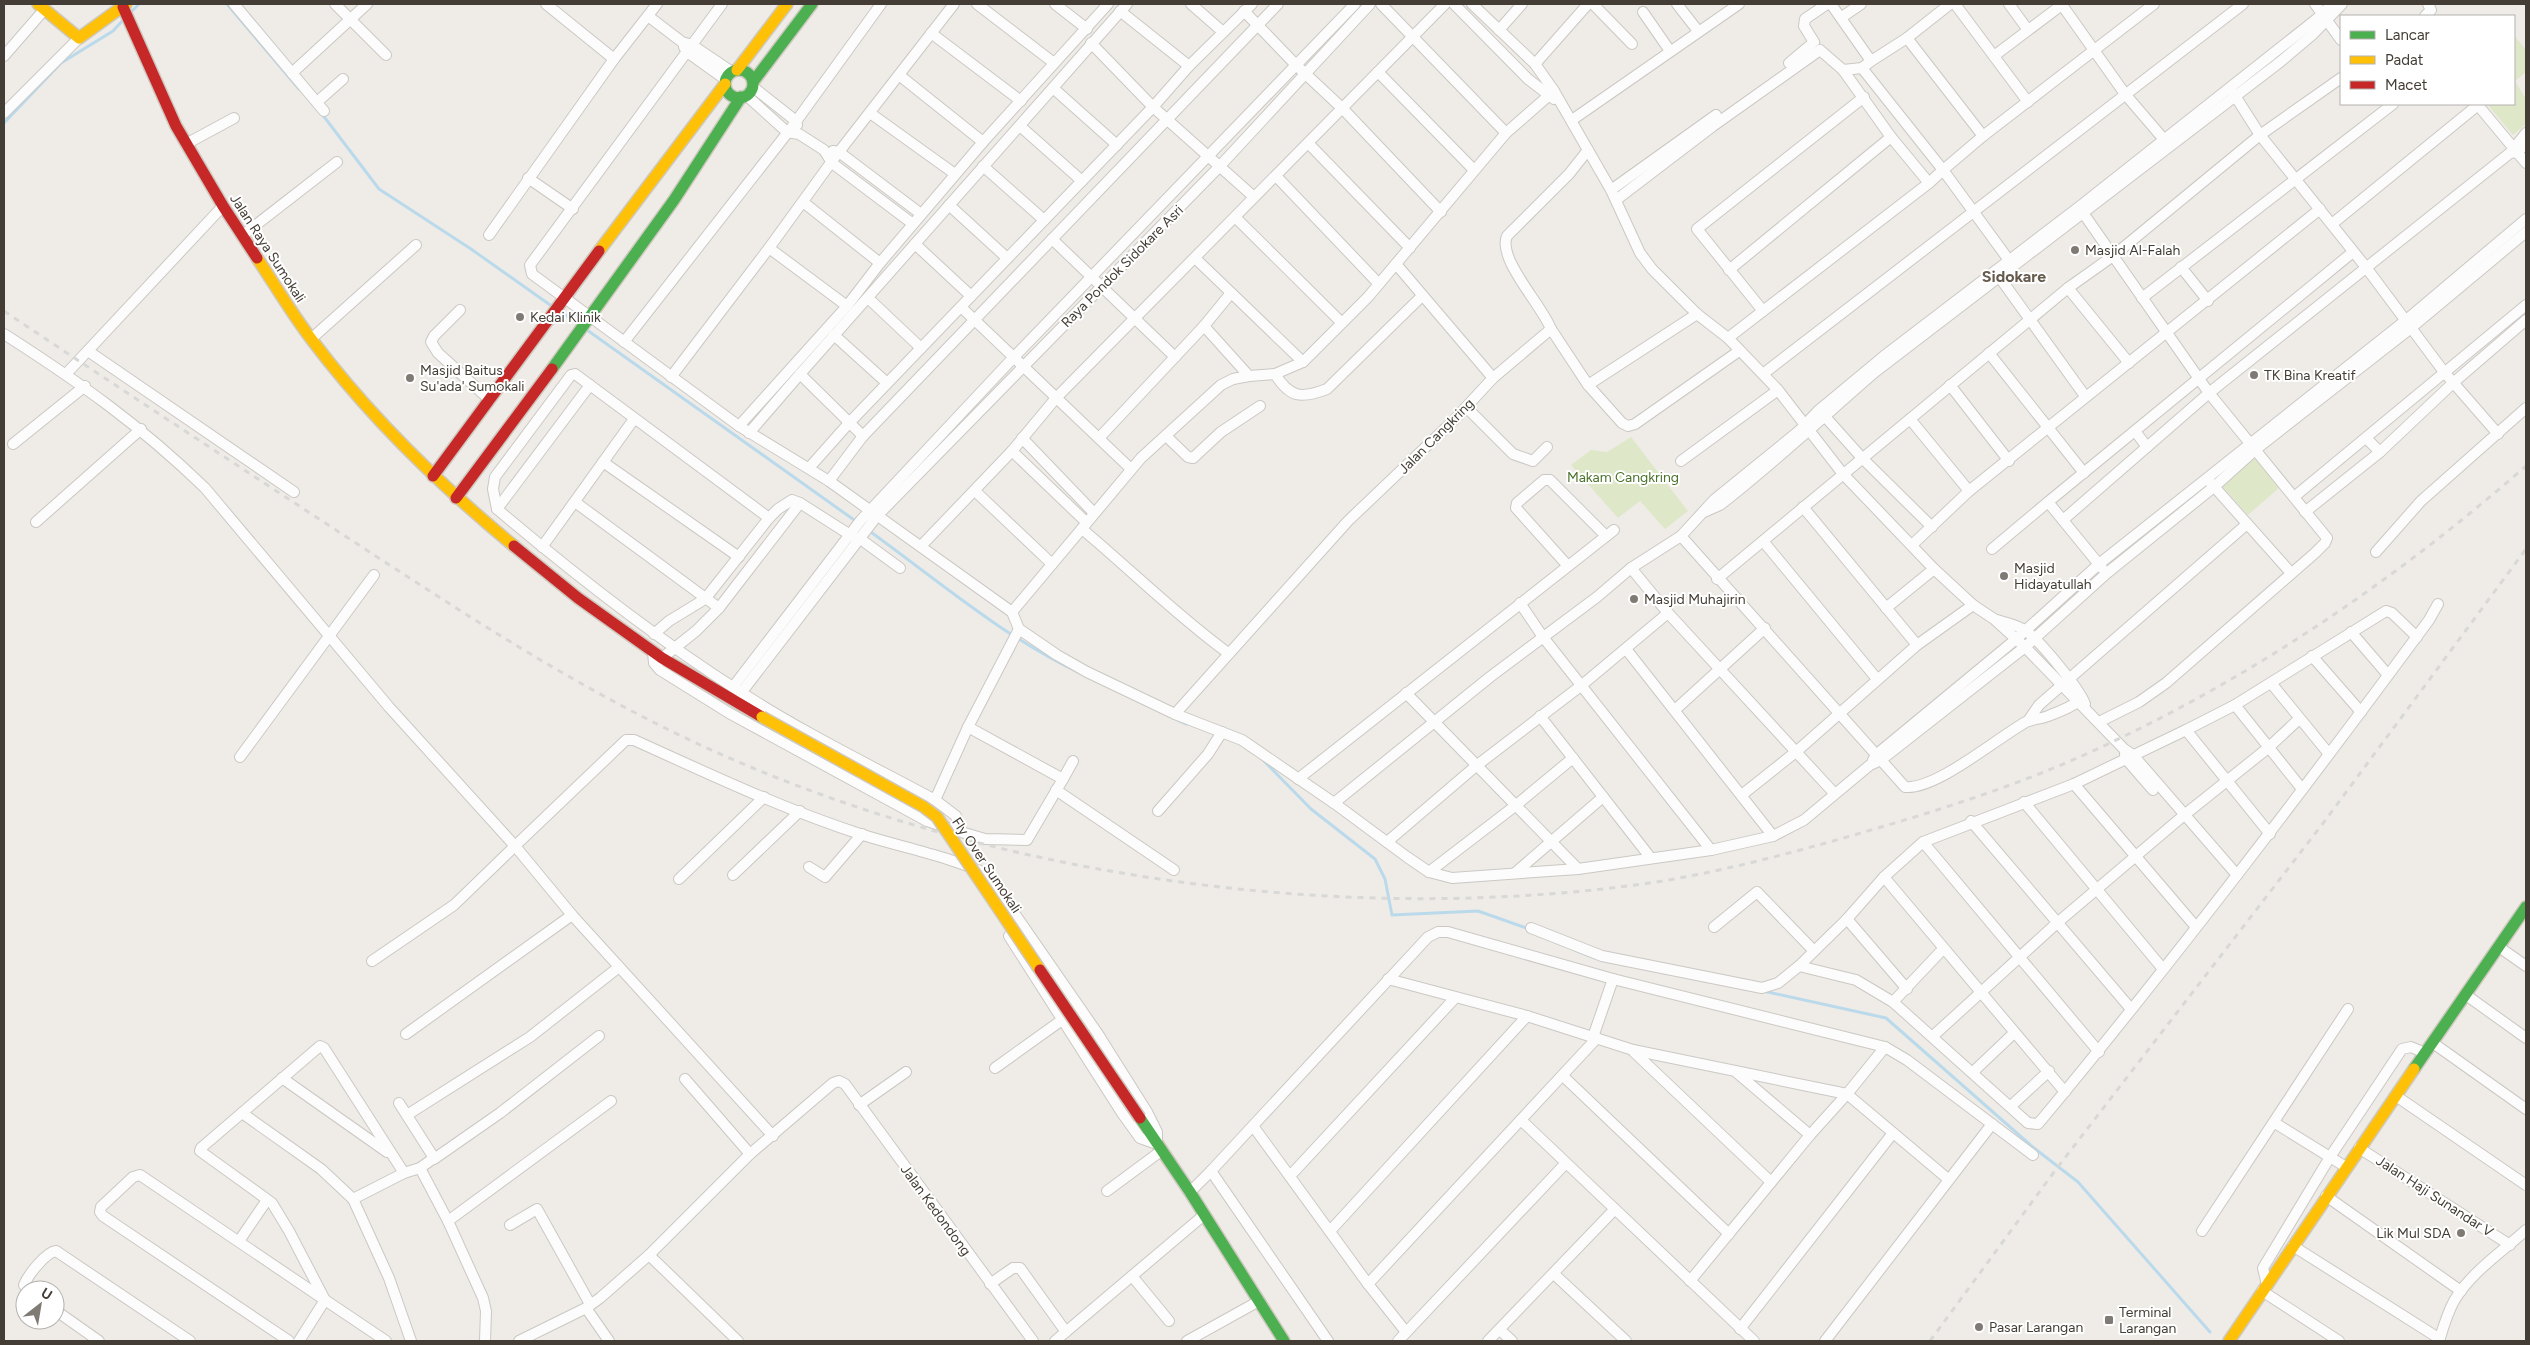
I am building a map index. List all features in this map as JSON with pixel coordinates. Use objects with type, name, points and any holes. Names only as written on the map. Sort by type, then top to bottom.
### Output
[{"type":"main road","points":[[433,476],[730,76],[787,4]]},
{"type":"main road","points":[[456,498],[588,322],[712,145],[748,90],[812,4]]},
{"type":"main road","points":[[41,7],[79,38],[126,10]]},
{"type":"main road","name":"Jalan Raya Sumokali","points":[[126,10],[157,87],[186,144],[223,206],[311,339],[355,394],[433,476],[496,531]]},
{"type":"main road","points":[[730,76],[747,72],[748,90]]},
{"type":"main road","points":[[730,76],[730,94],[748,90]]},
{"type":"main road","name":"Fly Over Sumokali","points":[[496,531],[578,598],[662,658],[924,807],[937,817],[950,832],[1086,1041],[1190,1192],[1284,1341]]},
{"type":"main road","points":[[2233,1340],[2326,1196],[2526,907]]},
{"type":"street","points":[[234,4],[324,111]]},
{"type":"street","points":[[335,4],[386,55]]},
{"type":"street","points":[[292,73],[367,4]]},
{"type":"street","points":[[546,4],[585,37],[614,58]]},
{"type":"street","points":[[489,235],[614,58],[656,4]]},
{"type":"street","points":[[722,4],[687,46],[530,267],[532,274],[560,303],[588,322],[624,342],[749,433],[829,481],[1012,612],[1018,631],[1086,672],[1175,714],[1252,746],[1429,872],[1452,878],[1476,878],[1514,873],[1578,869],[1650,857],[1711,850],[1774,836],[1804,820],[1834,793],[1943,706],[2025,647],[2107,573],[2215,486],[2252,447]]},
{"type":"street","points":[[624,342],[796,121],[881,4]]},
{"type":"street","points":[[671,377],[839,152],[954,4]]},
{"type":"street","points":[[977,4],[1054,63]]},
{"type":"street","points":[[1055,4],[1087,29]]},
{"type":"street","points":[[739,426],[847,306],[880,263],[955,174],[1108,4]]},
{"type":"street","points":[[1191,4],[1223,32]]},
{"type":"street","points":[[829,481],[863,436],[1278,4]]},
{"type":"street","points":[[873,513],[1014,357],[1355,4]]},
{"type":"street","name":"Raya Pondok Sidokare Asri","points":[[737,690],[873,513],[1102,287],[1219,167],[1304,73],[1370,4]]},
{"type":"street","points":[[1381,4],[1506,133]]},
{"type":"street","points":[[921,546],[976,491],[1056,398],[1236,218],[1254,197],[1309,144],[1445,4]]},
{"type":"street","points":[[1454,4],[1528,79],[1552,94]]},
{"type":"street","points":[[1472,4],[1535,64],[1552,94],[1572,120],[1611,190],[1640,253],[1652,269],[1697,314],[1728,338],[1763,374],[1778,390],[1843,474],[1934,569],[1973,605],[1994,619],[2015,640],[2066,683]]},
{"type":"street","points":[[1499,30],[1522,4]]},
{"type":"street","points":[[1535,64],[1588,4]]},
{"type":"street","points":[[1593,4],[1632,44]]},
{"type":"street","points":[[1677,4],[1698,31]]},
{"type":"street","points":[[1572,120],[1739,4]]},
{"type":"street","points":[[1871,61],[1842,17],[1829,4],[1805,19],[1803,23],[1817,46],[1843,70],[1892,137],[1929,183]]},
{"type":"street","points":[[1842,17],[1861,4]]},
{"type":"street","points":[[1843,70],[1862,68],[1907,38],[1950,4]]},
{"type":"street","points":[[1954,4],[2028,102]]},
{"type":"street","points":[[2009,4],[2028,30]]},
{"type":"street","points":[[1994,56],[2062,4],[2125,94],[2166,142]]},
{"type":"street","points":[[1728,338],[1929,183],[1983,136],[2154,4]]},
{"type":"street","points":[[1763,374],[1973,214],[2242,4]]},
{"type":"street","points":[[2314,4],[2340,39]]},
{"type":"street","points":[[2325,17],[2331,4]]},
{"type":"street","points":[[1334,803],[1434,721],[1631,568],[1681,536],[1714,500],[1758,470],[1822,413],[1910,341],[2081,210],[2166,142],[2233,92],[2280,62],[2325,17],[2342,4]]},
{"type":"street","points":[[2426,15],[2431,10],[2428,4]]},
{"type":"street","points":[[4,56],[41,7]]},
{"type":"street","points":[[749,433],[1124,7],[1189,66]]},
{"type":"street","points":[[809,468],[887,383],[1153,107],[1189,66],[1248,8],[1257,25],[1343,109],[1441,212]]},
{"type":"street","points":[[1643,12],[1670,51]]},
{"type":"street","points":[[648,16],[730,76]]},
{"type":"street","points":[[931,33],[1021,101]]},
{"type":"street","points":[[4,113],[79,38]]},
{"type":"street","points":[[1907,38],[1983,136]]},
{"type":"street","points":[[1091,44],[1153,107],[1254,197]]},
{"type":"street","points":[[1611,190],[1711,123],[1817,46]]},
{"type":"street","points":[[1862,68],[2011,262]]},
{"type":"street","points":[[1378,72],[1474,170]]},
{"type":"street","points":[[899,75],[983,142]]},
{"type":"street","points":[[317,102],[343,79]]},
{"type":"street","points":[[1718,579],[2068,288],[2113,256],[2260,135],[2340,79]]},
{"type":"street","points":[[1053,88],[1117,145]]},
{"type":"street","points":[[748,90],[796,121],[799,134]]},
{"type":"street","points":[[748,90],[787,132],[799,134],[824,150],[839,152],[921,214]]},
{"type":"street","points":[[2233,92],[2260,135],[2365,266],[2444,372],[2498,434]]},
{"type":"street","points":[[1012,612],[1131,469],[1221,385],[1233,379],[1275,374],[1303,362],[1379,284],[1506,133],[1552,94]]},
{"type":"street","points":[[1763,310],[1698,231],[1698,227],[1864,97]]},
{"type":"street","points":[[2142,298],[2392,105]]},
{"type":"street","points":[[2332,224],[2476,105]]},
{"type":"street","points":[[2478,105],[2513,151],[2526,163]]},
{"type":"street","points":[[870,113],[955,174]]},
{"type":"street","points":[[186,144],[234,118]]},
{"type":"street","points":[[1616,200],[1711,123]]},
{"type":"street","points":[[1020,126],[1082,181]]},
{"type":"street","points":[[2513,151],[2526,133]]},
{"type":"street","points":[[1729,270],[1892,137]]},
{"type":"street","points":[[1309,144],[1410,248]]},
{"type":"street","points":[[2063,520],[2209,393],[2365,266],[2513,151],[2526,144]]},
{"type":"street","points":[[824,150],[832,163],[913,224]]},
{"type":"street","points":[[1588,150],[1569,174],[1506,236],[1504,241],[1506,252],[1514,270],[1588,385],[1622,424],[1632,425],[1739,351]]},
{"type":"street","points":[[243,235],[337,162]]},
{"type":"street","points":[[984,166],[1044,220]]},
{"type":"street","points":[[1276,176],[1379,284]]},
{"type":"street","points":[[528,178],[573,209]]},
{"type":"street","points":[[803,202],[880,263]]},
{"type":"street","points":[[948,205],[1007,258]]},
{"type":"street","points":[[66,374],[223,206]]},
{"type":"street","points":[[1912,545],[1969,491],[2009,461],[2085,396],[2129,364],[2165,332],[2208,300],[2320,209]]},
{"type":"street","points":[[2081,210],[2209,393],[2327,538],[2325,543],[2315,553],[2166,683],[2139,702],[2100,722]]},
{"type":"street","points":[[1236,218],[1341,322]]},
{"type":"street","points":[[1943,706],[2099,564],[2206,478],[2252,447],[2408,324],[2479,265],[2526,219]]},
{"type":"street","points":[[2489,256],[2526,232]]},
{"type":"street","points":[[1052,239],[1175,357]]},
{"type":"street","points":[[915,244],[971,296]]},
{"type":"street","points":[[311,339],[416,245]]},
{"type":"street","points":[[769,248],[847,306]]},
{"type":"street","points":[[1992,549],[2353,252]]},
{"type":"street","points":[[1195,258],[1303,362]]},
{"type":"street","points":[[1396,264],[1493,378]]},
{"type":"street","points":[[2181,267],[2208,300]]},
{"type":"street","points":[[1997,274],[2085,396]]},
{"type":"street","points":[[2068,288],[2129,364]]},
{"type":"street","points":[[1099,438],[1204,326],[1231,293]]},
{"type":"street","points":[[1275,374],[1286,391],[1294,394],[1312,395],[1327,388],[1422,296]]},
{"type":"street","points":[[868,298],[921,348]]},
{"type":"street","points":[[2294,497],[2526,305]]},
{"type":"street","points":[[961,307],[1131,469]]},
{"type":"street","points":[[460,310],[434,336],[431,342],[438,353],[490,400]]},
{"type":"street","points":[[1588,385],[1697,314]]},
{"type":"street","points":[[2270,320],[2282,334]]},
{"type":"street","points":[[2305,512],[2380,452],[2453,383],[2526,320]]},
{"type":"street","points":[[1204,326],[1249,376]]},
{"type":"street","name":"Jalan Cangkring","points":[[1175,714],[1348,521],[1466,407],[1493,378],[1551,329]]},
{"type":"street","points":[[4,334],[85,386],[141,429],[205,488],[330,635],[389,708],[514,846],[572,916],[773,1136],[750,1154],[649,1255],[588,1306],[519,1341]]},
{"type":"street","points":[[834,335],[887,383]]},
{"type":"street","points":[[88,352],[294,492]]},
{"type":"street","points":[[1989,353],[2084,473]]},
{"type":"street","points":[[769,518],[575,374],[571,375],[495,477],[493,489],[497,509],[542,547],[654,634],[737,690],[935,800],[956,816],[962,832]]},
{"type":"street","points":[[800,374],[863,436]]},
{"type":"street","points":[[497,509],[590,385]]},
{"type":"street","points":[[1950,385],[2009,461]]},
{"type":"street","points":[[13,444],[85,386]]},
{"type":"street","points":[[1681,461],[1778,390]]},
{"type":"street","points":[[1166,436],[1188,457],[1193,458],[1221,432],[1260,406]]},
{"type":"street","points":[[1466,407],[1513,454],[1533,461],[1547,447]]},
{"type":"street","points":[[2376,552],[2422,502],[2526,408]]},
{"type":"street","points":[[1822,413],[1862,458],[1932,527]]},
{"type":"street","points":[[542,547],[634,418]]},
{"type":"street","points":[[1910,419],[1969,491]]},
{"type":"street","points":[[36,522],[141,429]]},
{"type":"street","points":[[2135,431],[2147,447]]},
{"type":"street","points":[[1022,438],[1094,513]]},
{"type":"street","points":[[2366,438],[2380,452]]},
{"type":"street","points":[[1012,451],[1084,525],[1187,623],[1228,653]]},
{"type":"street","points":[[603,462],[739,557]]},
{"type":"street","points":[[2206,478],[2291,572]]},
{"type":"street","points":[[1052,490],[1062,480]]},
{"type":"street","points":[[1568,566],[1516,506],[1544,480],[1550,480],[1606,536]]},
{"type":"street","points":[[976,491],[1052,564]]},
{"type":"street","points":[[654,634],[669,621],[705,598],[769,518],[778,509],[792,500],[856,535],[900,568]]},
{"type":"street","points":[[575,502],[718,608]]},
{"type":"street","points":[[2048,502],[2107,573]]},
{"type":"street","points":[[800,503],[718,608],[696,631],[654,663],[660,670],[729,713],[927,821],[985,839],[1027,840],[1074,761]]},
{"type":"street","points":[[1803,507],[1917,645]]},
{"type":"street","points":[[496,531],[507,518]]},
{"type":"street","points":[[2028,721],[2039,705],[2247,524]]},
{"type":"street","points":[[1298,779],[1614,530]]},
{"type":"street","points":[[1681,536],[1840,712],[1900,783],[1911,787],[1940,776],[2028,721],[2048,716],[2080,700]]},
{"type":"street","points":[[1763,542],[1877,678]]},
{"type":"street","points":[[1631,568],[1668,613],[1722,669],[1834,793]]},
{"type":"street","points":[[1886,608],[1934,569]]},
{"type":"street","points":[[240,757],[374,576]]},
{"type":"street","points":[[1520,603],[1543,637],[1711,850]]},
{"type":"street","points":[[1799,966],[1856,980],[1893,1002],[2028,1123],[2038,1124],[2099,1052],[2270,834],[2417,637],[2438,604]]},
{"type":"street","points":[[1743,794],[1796,751],[1877,678],[1917,645],[1973,605]]},
{"type":"street","points":[[1531,928],[1602,956],[1762,988],[1778,983],[1799,966],[1847,919],[1884,877],[1923,842],[1971,821],[2074,784],[2128,754],[2186,730],[2234,705],[2386,612],[2392,613],[2417,637]]},
{"type":"street","points":[[1387,842],[1476,766],[1582,685],[1668,613]]},
{"type":"street","points":[[1994,619],[2026,630],[2034,638],[2088,710],[2128,754],[2180,818],[2235,878]]},
{"type":"street","points":[[1676,709],[1765,628]]},
{"type":"street","points":[[935,800],[968,727],[1009,645],[1018,631]]},
{"type":"street","points":[[2351,632],[2388,675]]},
{"type":"street","points":[[1626,649],[1676,709],[1774,836]]},
{"type":"street","points":[[2312,656],[2361,712]]},
{"type":"street","points":[[2271,683],[2329,754]]},
{"type":"street","points":[[1406,693],[1578,869]]},
{"type":"street","points":[[2234,705],[2302,789]]},
{"type":"street","points":[[1540,716],[1650,857]]},
{"type":"street","points":[[1933,1036],[2057,923],[2136,858],[2180,818],[2268,748],[2300,719]]},
{"type":"street","points":[[968,727],[1063,779]]},
{"type":"street","points":[[2186,730],[2226,782],[2270,834]]},
{"type":"street","points":[[1158,810],[1214,746],[1221,733]]},
{"type":"street","points":[[372,961],[454,905],[623,741],[628,740],[800,811],[862,834],[958,861],[986,874],[994,882],[1017,921],[1101,1039],[1147,1112],[1157,1132],[1159,1147]]},
{"type":"street","points":[[1429,872],[1515,806],[1573,758]]},
{"type":"street","points":[[2074,784],[2196,927]]},
{"type":"street","points":[[1056,790],[1174,870]]},
{"type":"street","points":[[679,879],[764,797]]},
{"type":"street","points":[[1514,873],[1603,797]]},
{"type":"street","points":[[2024,802],[2096,891],[2163,969]]},
{"type":"street","points":[[733,875],[800,811]]},
{"type":"street","points":[[1971,821],[2131,1010]]},
{"type":"street","points":[[809,867],[825,877],[862,834]]},
{"type":"street","points":[[1923,842],[2099,1052]]},
{"type":"street","points":[[958,861],[978,884],[1062,1020],[1140,1138],[1159,1147]]},
{"type":"street","points":[[1884,877],[2065,1092]]},
{"type":"street","points":[[1714,928],[1757,892],[1814,951]]},
{"type":"street","points":[[406,1034],[572,916]]},
{"type":"street","points":[[1847,919],[1906,989]]},
{"type":"street","points":[[1190,1192],[1428,937],[1438,932],[1448,932],[1614,979],[1885,1047],[1908,1060],[2033,1155]]},
{"type":"street","points":[[2499,947],[2526,966]]},
{"type":"street","points":[[1893,1002],[1943,949]]},
{"type":"street","points":[[407,1115],[530,1036],[619,967]]},
{"type":"street","points":[[1388,979],[1527,1016],[1633,1050],[1847,1094],[1948,1179]]},
{"type":"street","points":[[1368,1284],[1563,1076],[1595,1037],[1614,979]]},
{"type":"street","points":[[2466,995],[2526,1038]]},
{"type":"street","points":[[1290,1176],[1455,998]]},
{"type":"street","points":[[2202,1230],[2277,1120],[2348,1009]]},
{"type":"street","points":[[1330,1231],[1527,1016]]},
{"type":"street","points":[[995,1068],[1062,1020]]},
{"type":"street","points":[[1973,1072],[2014,1033]]},
{"type":"street","points":[[353,1199],[404,1173],[420,1168],[434,1159],[500,1113],[599,1036]]},
{"type":"street","points":[[1080,1046],[1089,1049],[1101,1039]]},
{"type":"street","points":[[2433,1043],[2526,1109]]},
{"type":"street","points":[[325,1300],[278,1212],[267,1200],[200,1151],[201,1148],[317,1047],[324,1048],[404,1173]]},
{"type":"street","points":[[1690,1281],[1810,1134],[1847,1094],[1885,1047]]},
{"type":"street","points":[[2339,1341],[2265,1288],[2263,1268],[2332,1154],[2402,1049],[2412,1047],[2425,1053]]},
{"type":"street","points":[[1633,1050],[1771,1182]]},
{"type":"street","points":[[1734,1071],[1810,1134]]},
{"type":"street","points":[[2011,1106],[2049,1071]]},
{"type":"street","points":[[859,1105],[906,1072]]},
{"type":"street","points":[[1563,1076],[1729,1234]]},
{"type":"street","points":[[282,1078],[392,1155]]},
{"type":"street","points":[[686,1079],[750,1154]]},
{"type":"street","name":"Jalan Kedondong","points":[[773,1136],[833,1083],[839,1081],[845,1084],[1033,1341]]},
{"type":"street","points":[[2396,1096],[2526,1185]]},
{"type":"street","points":[[448,1221],[611,1101]]},
{"type":"street","points":[[399,1103],[434,1159]]},
{"type":"street","points":[[242,1113],[313,1163],[353,1199],[390,1278],[411,1341]]},
{"type":"street","points":[[1521,1120],[1565,1164],[1754,1341]]},
{"type":"street","points":[[2277,1120],[2348,1164]]},
{"type":"street","points":[[1825,1341],[1992,1124]]},
{"type":"street","points":[[1253,1126],[1368,1284],[1406,1332]]},
{"type":"street","points":[[1740,1328],[1893,1133]]},
{"type":"street","points":[[1107,1191],[1159,1147]]},
{"type":"street","name":"Jalan Haji Sunandar V","points":[[2359,1148],[2510,1245]]},
{"type":"street","points":[[1398,1341],[1565,1164]]},
{"type":"street","points":[[420,1168],[448,1221],[485,1304],[485,1341]]},
{"type":"street","points":[[1211,1171],[1328,1341]]},
{"type":"street","points":[[289,1341],[103,1216],[100,1209],[133,1177],[140,1175],[385,1341]]},
{"type":"street","points":[[2326,1196],[2462,1290]]},
{"type":"street","points":[[239,1241],[267,1200]]},
{"type":"street","points":[[510,1226],[537,1209],[588,1306],[609,1341]]},
{"type":"street","points":[[1488,1341],[1615,1209]]},
{"type":"street","points":[[990,1284],[1013,1268],[1020,1268],[1062,1337],[1204,1215]]},
{"type":"street","points":[[2293,1246],[2439,1340],[2446,1320],[2462,1290],[2485,1266],[2526,1230]]},
{"type":"street","points":[[26,1280],[50,1252],[56,1251],[190,1341]]},
{"type":"street","points":[[649,1255],[738,1341]]},
{"type":"street","points":[[1554,1274],[1626,1341]]},
{"type":"street","points":[[1132,1276],[1169,1321]]},
{"type":"street","points":[[299,1341],[325,1300]]},
{"type":"street","points":[[1187,1341],[1259,1301]]},
{"type":"street","points":[[65,1317],[99,1341]]},
{"type":"street","points":[[1500,1330],[1512,1341]]},
{"type":"green space","points":[[2515,36],[2526,50],[2526,72],[2515,81]]},
{"type":"green space","points":[[2515,81],[2526,99],[2526,124],[2513,135],[2488,105],[2515,105]]},
{"type":"green space","name":"Makam Cangkring","points":[[1631,437],[1688,511],[1665,529],[1640,501],[1618,518],[1571,465],[1591,450],[1607,452]]},
{"type":"green space","points":[[2253,454],[2280,487],[2248,515],[2220,484]]},
{"type":"waterway","points":[[131,12],[139,4]]},
{"type":"waterway","points":[[227,4],[299,89]]},
{"type":"waterway","points":[[4,123],[61,63],[113,31],[125,18]]},
{"type":"waterway","points":[[322,114],[379,189],[471,249],[553,307]]},
{"type":"waterway","points":[[558,310],[580,325]]},
{"type":"waterway","points":[[587,330],[857,522]]},
{"type":"waterway","points":[[868,530],[996,624],[1050,658],[1078,672]]},
{"type":"waterway","points":[[1173,718],[1186,724]]},
{"type":"waterway","points":[[1263,760],[1311,809],[1375,859],[1385,879],[1392,915],[1478,911],[1529,929]]},
{"type":"waterway","points":[[1575,950],[1595,958]]},
{"type":"waterway","points":[[1763,991],[1886,1018],[2034,1148],[2078,1182],[2210,1332]]},
{"type":"railway","points":[[4,311],[491,630],[593,690],[698,744],[753,768],[857,807],[965,839],[1077,865],[1190,883],[1305,895],[1419,899],[1532,895],[1643,884],[1720,870],[1797,851],[1997,790],[2084,755],[2144,726],[2260,662],[2316,627],[2424,550],[2526,466]]},
{"type":"railway","points":[[1930,1341],[2054,1172],[2324,822],[2526,549]]},
{"type":"traffic: fast","points":[[753,82],[812,4]]},
{"type":"traffic: fast","points":[[739,70],[749,74],[753,84],[749,94],[739,98],[729,94],[725,84],[729,74],[739,70]]},
{"type":"traffic: fast","points":[[552,369],[674,200],[741,97]]},
{"type":"traffic: fast","points":[[2414,1069],[2526,907]]},
{"type":"traffic: fast","points":[[1140,1118],[1190,1192],[1284,1341]]},
{"type":"traffic: slow","points":[[38,4],[79,38],[126,4]]},
{"type":"traffic: slow","points":[[737,70],[787,4]]},
{"type":"traffic: slow","points":[[599,251],[725,84]]},
{"type":"traffic: slow","points":[[257,258],[305,330],[334,368],[382,423],[459,499],[514,546]]},
{"type":"traffic: slow","points":[[762,717],[924,807],[937,817],[1040,970]]},
{"type":"traffic: slow","points":[[2229,1341],[2414,1069]]},
{"type":"traffic: jam","points":[[123,7],[176,126],[223,206],[257,258]]},
{"type":"traffic: jam","points":[[433,476],[599,251]]},
{"type":"traffic: jam","points":[[456,498],[552,369]]},
{"type":"traffic: jam","points":[[514,546],[578,598],[662,658],[762,717]]},
{"type":"traffic: jam","points":[[1040,970],[1140,1118]]},
{"type":"place","name":"Masjid Al-Falah","points":[[2075,250]]},
{"type":"place","name":"Kedai Klinik","points":[[520,317]]},
{"type":"place","name":"TK Bina Kreatif","points":[[2254,375]]},
{"type":"place","name":"Masjid Baitus Su'ada' Sumokali","points":[[410,378]]},
{"type":"place","name":"Masjid Hidayatullah","points":[[2004,576]]},
{"type":"place","name":"Masjid Muhajirin","points":[[1634,599]]},
{"type":"place","name":"Lik Mul SDA","points":[[2461,1233]]},
{"type":"place","name":"Terminal Larangan","points":[[2109,1320]]},
{"type":"place","name":"Pasar Larangan","points":[[1979,1327]]},
{"type":"district","name":"Sidokare","points":[[2014,276]]}]
